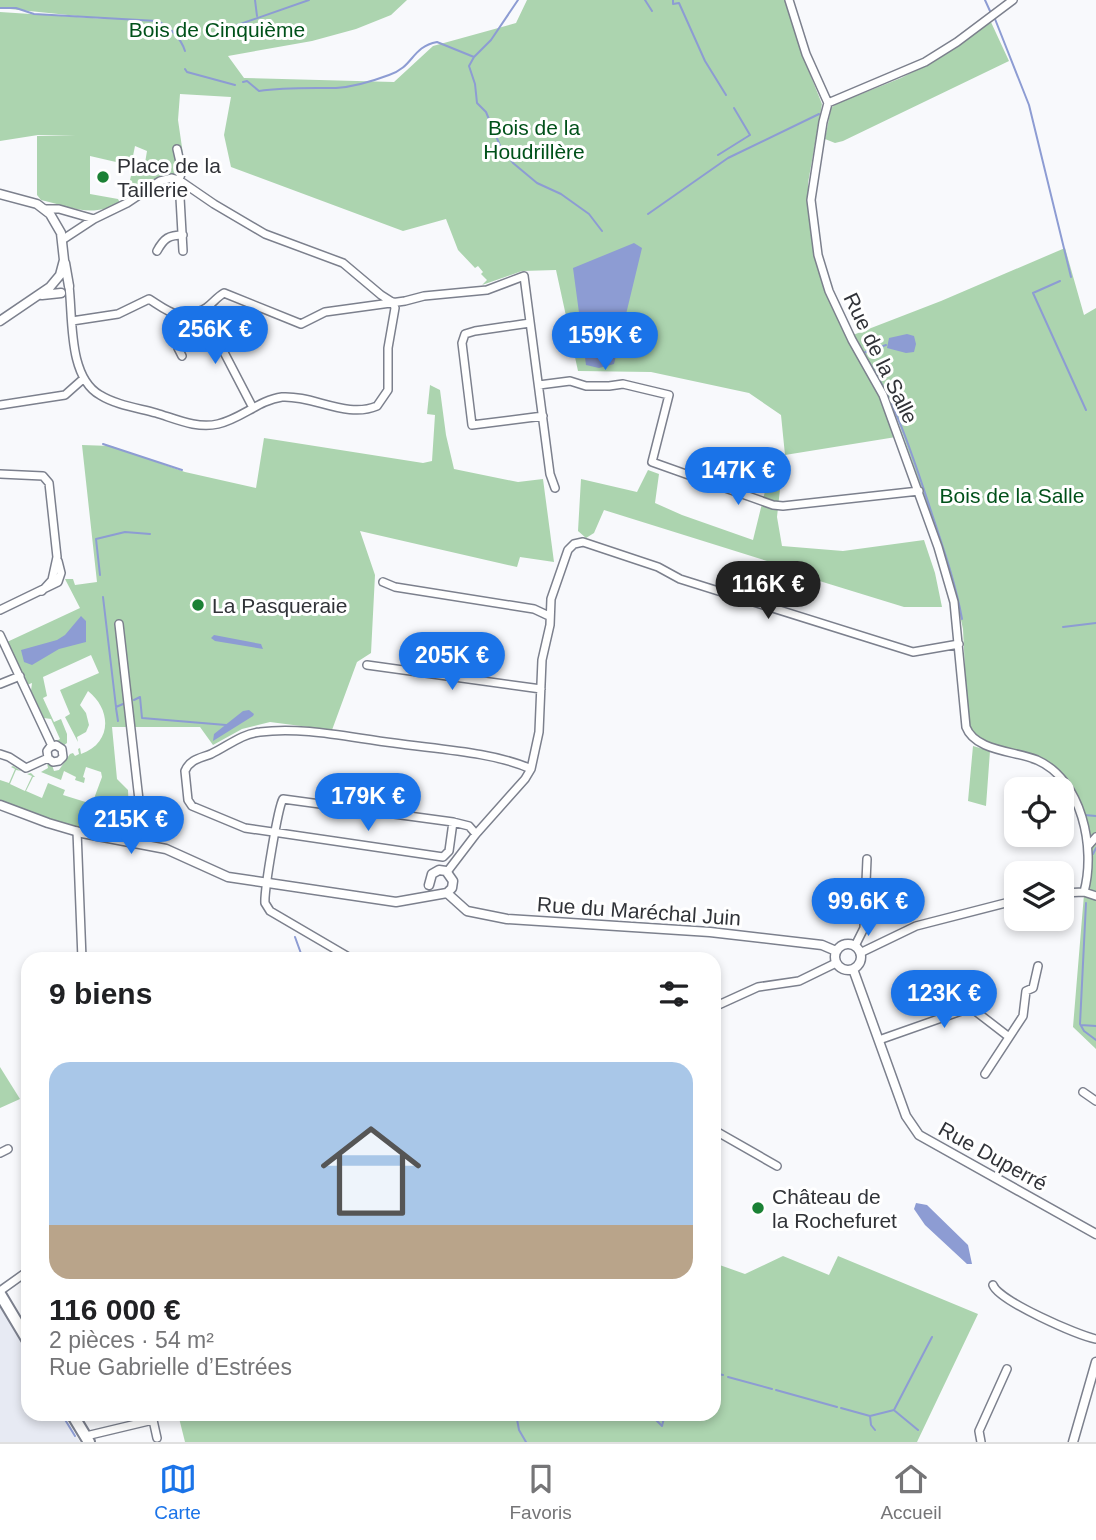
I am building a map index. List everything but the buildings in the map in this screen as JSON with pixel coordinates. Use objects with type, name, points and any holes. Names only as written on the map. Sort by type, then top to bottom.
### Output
[{"type":"main road","points":[[0,1293],[21,1328]]},
{"type":"main road","points":[[76,1421],[87,1439]]},
{"type":"street","points":[[789,0],[806,54],[828,103],[926,62],[1013,0]]},
{"type":"street","name":"Rue de la Salle","points":[[828,103],[811,200],[818,255],[829,291],[865,365],[883,394],[919,491],[954,602],[964,721],[968,733],[978,742],[1035,760],[1050,767],[1064,782],[1075,801],[1086,833],[1088,846],[1084,892]]},
{"type":"street","points":[[177,149],[182,171],[179,180],[183,251]]},
{"type":"street","points":[[0,194],[37,204],[45,209],[57,224],[69,286],[77,360],[83,379],[91,389],[110,400],[199,425],[223,423],[270,400],[284,397],[361,409],[377,406],[388,390],[387,360],[395,308],[393,302],[343,263],[249,226],[179,180],[172,178],[160,181],[62,240]]},
{"type":"street","points":[[45,209],[64,210],[94,219]]},
{"type":"street","points":[[157,251],[170,235],[183,235]]},
{"type":"street","points":[[64,260],[56,281],[56,289],[71,310]]},
{"type":"street","points":[[72,321],[118,314],[149,299],[164,311],[180,314],[202,310],[221,294],[229,294],[301,324],[325,312],[424,296],[487,290],[524,276],[550,474],[555,488]]},
{"type":"street","points":[[0,321],[56,281],[65,280],[69,286]]},
{"type":"street","points":[[39,295],[61,293],[69,286]]},
{"type":"street","points":[[202,310],[253,408]]},
{"type":"street","points":[[180,314],[178,348],[182,356]]},
{"type":"street","points":[[530,323],[465,334],[462,343],[472,425],[542,416]]},
{"type":"street","points":[[0,405],[65,395],[83,379]]},
{"type":"street","points":[[538,385],[570,381],[586,386],[623,384],[669,395],[653,462],[773,505],[919,491]]},
{"type":"street","points":[[0,474],[43,476],[48,480],[57,557],[54,585],[0,610]]},
{"type":"street","points":[[447,872],[531,769],[540,732],[542,660],[550,625],[550,605],[568,550],[574,544],[583,542],[658,567],[680,579],[913,652],[959,645]]},
{"type":"street","points":[[383,582],[395,587],[534,609],[550,617]]},
{"type":"street","points":[[534,609],[550,605]]},
{"type":"street","points":[[118,624],[144,844]]},
{"type":"street","points":[[0,635],[4,652],[20,676],[52,746]]},
{"type":"street","points":[[367,665],[541,689]]},
{"type":"street","points":[[0,684],[20,676]]},
{"type":"street","points":[[453,822],[449,851],[443,857],[239,826],[192,806],[188,800],[186,768],[193,761],[251,733],[288,730],[516,762],[531,769]]},
{"type":"street","points":[[0,754],[26,768],[48,758],[57,762],[63,757],[61,748],[52,746]]},
{"type":"street","points":[[48,758],[47,751],[52,746]]},
{"type":"street","points":[[340,952],[271,911],[265,900],[280,803],[285,798],[453,822],[469,826],[476,834]]},
{"type":"street","points":[[0,805],[77,831],[173,852],[229,877],[403,902],[447,893],[453,883],[447,872],[440,870],[430,877],[429,886],[436,894]]},
{"type":"street","points":[[77,831],[82,952]]},
{"type":"street","points":[[1088,846],[1096,837]]},
{"type":"street","points":[[836,963],[845,970],[853,970],[860,963],[858,949],[864,928],[867,859]]},
{"type":"street","points":[[403,902],[429,886]]},
{"type":"street","points":[[1074,892],[1096,896]]},
{"type":"street","name":"Rue du Maréchal Juin","points":[[447,893],[462,908],[474,914],[534,922],[731,934],[822,945],[836,951]]},
{"type":"street","points":[[836,963],[836,951],[844,944],[858,949],[916,926],[1004,903]]},
{"type":"street","points":[[721,1003],[758,987],[799,981],[836,963]]},
{"type":"street","points":[[985,1074],[1023,1016],[1027,991],[1032,988],[1038,966]]},
{"type":"street","name":"Rue Duperré","points":[[853,970],[906,1116],[919,1135],[1096,1234]]},
{"type":"street","points":[[879,1040],[967,1009],[983,1016],[1009,1037]]},
{"type":"street","points":[[1083,1092],[1096,1101]]},
{"type":"street","points":[[721,1134],[777,1166]]},
{"type":"street","points":[[0,1153],[8,1149]]},
{"type":"street","points":[[0,1293],[21,1277]]},
{"type":"street","points":[[993,1285],[998,1293],[1038,1315],[1096,1339]]},
{"type":"street","points":[[1073,1442],[1096,1362]]},
{"type":"street","points":[[981,1442],[979,1431],[1007,1369]]},
{"type":"street","points":[[87,1439],[141,1421]]},
{"type":"street","points":[[154,1421],[157,1438]]},
{"type":"shaded area","points":[[0,1306],[21,1342],[21,1421],[67,1421],[80,1442],[0,1442]]},
{"type":"green space","points":[[0,0],[407,0],[391,15],[356,29],[312,41],[228,56],[244,78],[394,82],[433,46],[516,23],[527,0],[786,0],[800,49],[822,104],[808,183],[811,235],[824,289],[886,408],[896,437],[785,455],[781,415],[749,393],[651,372],[578,371],[556,270],[522,271],[482,285],[487,280],[481,274],[483,272],[478,266],[475,268],[458,250],[446,219],[403,231],[231,167],[224,135],[231,97],[180,94],[178,120],[184,161],[172,177],[133,196],[127,193],[133,167],[150,171],[151,165],[145,163],[147,151],[135,146],[132,161],[124,159],[116,162],[90,156],[90,194],[118,199],[120,203],[90,210],[41,200],[37,195],[37,136],[76,135],[38,135],[0,141],[0,12],[107,19],[0,8]]},
{"type":"green space","points":[[990,20],[1009,61],[843,141],[835,143],[825,139],[831,108],[836,104],[901,78],[932,62]]},
{"type":"green space","name":"Bois de la Salle","points":[[1065,248],[1084,315],[1096,308],[1096,1049],[1073,1027],[1088,846],[1086,833],[1074,805],[1074,777],[1059,777],[1050,767],[978,742],[968,733],[963,629],[949,566],[897,418],[853,335]]},
{"type":"green space","points":[[430,385],[440,390],[454,469],[518,482],[543,479],[554,562],[520,557],[517,567],[360,531],[375,575],[371,653],[357,662],[332,730],[270,722],[242,729],[213,745],[200,727],[112,727],[117,779],[128,790],[130,839],[60,823],[0,801],[0,780],[9,783],[15,769],[11,767],[13,766],[21,771],[16,770],[10,784],[25,791],[32,776],[27,774],[31,773],[35,777],[26,791],[42,798],[48,783],[65,790],[63,795],[92,804],[102,777],[101,772],[86,767],[84,783],[64,771],[61,780],[41,772],[48,768],[47,763],[52,765],[54,771],[59,770],[70,754],[79,754],[80,748],[81,754],[91,749],[103,734],[105,716],[96,699],[88,691],[80,705],[86,713],[89,725],[86,732],[77,737],[78,742],[65,717],[70,714],[60,690],[99,673],[91,655],[43,677],[47,696],[43,698],[54,722],[61,719],[67,734],[67,743],[63,746],[54,742],[60,739],[51,719],[44,718],[31,691],[32,683],[27,685],[7,642],[80,608],[65,579],[73,579],[75,585],[97,582],[82,445],[111,446],[185,472],[256,488],[264,438],[423,463],[432,461],[435,415],[427,414]]},
{"type":"green space","points":[[773,459],[783,461],[777,517],[782,546],[843,551],[924,540],[942,607],[904,607],[787,571],[777,599],[762,596],[767,561],[604,510],[594,533],[586,538],[578,531],[581,479],[637,492],[648,470],[659,474],[655,503],[753,540]]},
{"type":"green space","points":[[973,746],[990,751],[986,806],[968,801]]},
{"type":"green space","points":[[0,1067],[20,1099],[0,1108]]},
{"type":"green space","points":[[783,1256],[829,1275],[838,1256],[978,1314],[917,1442],[185,1442],[180,1421],[721,1421],[721,1265],[745,1274]]},
{"type":"water","points":[[634,243],[642,248],[614,364],[599,368],[586,365],[573,268]]},
{"type":"water","points":[[907,334],[914,336],[914,352],[906,353],[887,348],[889,338]]},
{"type":"water","points":[[81,616],[86,621],[86,642],[59,649],[32,665],[24,662],[21,650],[57,640],[65,635]]},
{"type":"water","points":[[214,635],[261,644],[263,649],[215,641],[211,638]]},
{"type":"water","points":[[249,710],[253,716],[213,741],[214,734],[243,711]]},
{"type":"water","points":[[916,1203],[927,1205],[968,1245],[972,1264],[967,1264],[925,1225],[914,1209]]},
{"type":"waterway","points":[[255,0],[257,16]]},
{"type":"waterway","points":[[223,30],[309,0]]},
{"type":"waterway","points":[[243,82],[247,81],[259,91],[356,85],[397,71],[422,48],[437,42],[474,57],[491,40],[518,0]]},
{"type":"waterway","points":[[645,0],[652,11]]},
{"type":"waterway","points":[[673,0],[673,4],[679,3],[705,61],[726,95]]},
{"type":"waterway","points":[[985,0],[990,11]]},
{"type":"waterway","points":[[0,8],[16,8],[34,14],[157,21],[174,33],[185,51]]},
{"type":"waterway","points":[[995,19],[1029,105],[1071,277]]},
{"type":"waterway","points":[[474,57],[469,66],[477,103],[486,112],[501,148],[513,163],[537,183],[561,194],[589,214],[602,231]]},
{"type":"waterway","points":[[185,69],[187,72],[235,85]]},
{"type":"waterway","points":[[718,155],[750,135],[734,108]]},
{"type":"waterway","points":[[648,214],[728,158],[819,114]]},
{"type":"waterway","points":[[815,199],[815,206]]},
{"type":"waterway","points":[[1060,281],[1033,293],[1086,410]]},
{"type":"waterway","points":[[886,345],[863,353],[884,389],[909,446],[956,590],[962,619]]},
{"type":"waterway","points":[[103,444],[182,470]]},
{"type":"waterway","points":[[100,575],[96,539],[125,532],[150,534]]},
{"type":"waterway","points":[[103,597],[116,707],[123,704]]},
{"type":"waterway","points":[[1063,627],[1096,623]]},
{"type":"waterway","points":[[134,700],[140,697],[142,718],[226,725]]},
{"type":"waterway","points":[[116,708],[118,721]]},
{"type":"waterway","points":[[1084,815],[1096,816]]},
{"type":"waterway","points":[[1093,854],[1096,848]]},
{"type":"waterway","points":[[1086,903],[1080,1024],[1084,1031],[1096,1040]]},
{"type":"waterway","points":[[295,937],[300,952]]},
{"type":"waterway","points":[[1081,1025],[1096,1026]]},
{"type":"waterway","points":[[870,1416],[894,1410],[932,1337]]},
{"type":"waterway","points":[[728,1377],[772,1389]]},
{"type":"waterway","points":[[776,1390],[837,1407]]},
{"type":"waterway","points":[[841,1408],[870,1416],[875,1430]]},
{"type":"waterway","points":[[895,1411],[918,1430]]},
{"type":"waterway","points":[[66,1421],[75,1436]]},
{"type":"waterway","points":[[517,1421],[526,1442]]},
{"type":"waterway","points":[[657,1421],[662,1426],[663,1421]]},
{"type":"place","name":"Place de la Taillerie","points":[[103,177]]},
{"type":"place","name":"La Pasqueraie","points":[[198,605]]},
{"type":"place","name":"Château de la Rochefuret","points":[[758,1208]]},
{"type":"park label","name":"Bois de Cinquième","points":[[217,29]]},
{"type":"park label","name":"Bois de la Houdrillère","points":[[534,139]]}]
